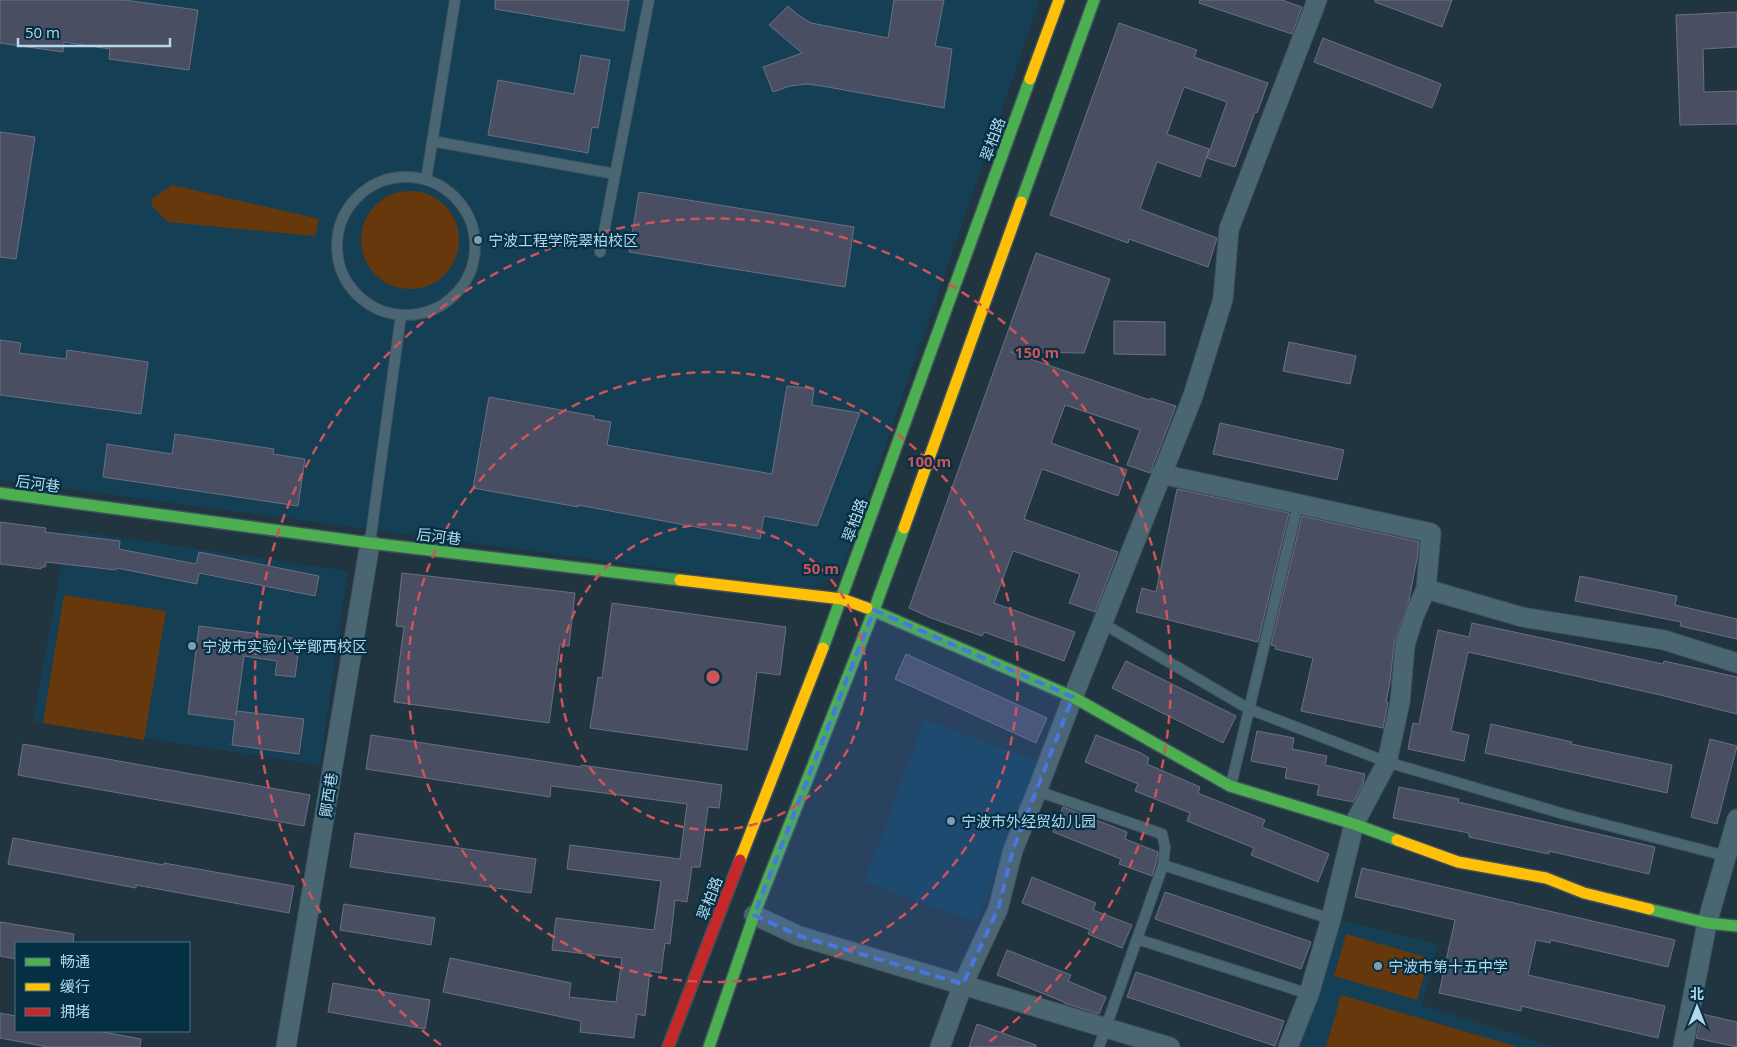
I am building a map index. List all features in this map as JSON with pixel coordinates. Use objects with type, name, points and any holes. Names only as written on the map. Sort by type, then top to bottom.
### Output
[{"type":"main road","name":"翠柏路","points":[[668,1047],[842,599],[944,313],[1059,0]]},
{"type":"main road","points":[[709,1047],[754,915],[874,610],[1094,0]]},
{"type":"main road","name":"后河巷","points":[[0,493],[370,543],[842,599],[874,610],[1073,697],[1230,786],[1354,824],[1458,862],[1546,878],[1584,893],[1707,923],[1737,926]]},
{"type":"street","points":[[940,1047],[963,984],[998,909],[1013,850],[1193,396],[1223,299],[1229,229],[1317,0]]},
{"type":"street","points":[[1161,474],[1431,533],[1426,589],[1414,616],[1405,645],[1400,702],[1387,762],[1354,824],[1332,919],[1309,994],[1288,1047]]},
{"type":"street","name":"鄮西巷","points":[[286,1047],[370,543]]},
{"type":"street","points":[[1426,589],[1522,616],[1664,640],[1737,663]]},
{"type":"street","points":[[1683,1047],[1707,923],[1737,819]]},
{"type":"street","points":[[754,915],[799,936],[1170,1047]]},
{"type":"lane","points":[[426,180],[455,0]]},
{"type":"lane","points":[[600,252],[649,0]]},
{"type":"lane","points":[[432,141],[615,174]]},
{"type":"lane","points":[[405,177],[426,180],[446,189],[456,198],[465,209],[471,222],[476,250],[468,278],[460,290],[449,300],[437,308],[422,313],[401,315],[378,310],[354,292],[345,280],[339,267],[337,238],[346,211],[365,190],[377,183],[405,177]]},
{"type":"lane","points":[[370,543],[401,315]]},
{"type":"lane","points":[[1230,786],[1298,504]]},
{"type":"lane","points":[[1102,623],[1249,709],[1387,762],[1564,814],[1726,856]]},
{"type":"lane","points":[[1037,791],[1162,834],[1165,847],[1163,865],[1099,1047]]},
{"type":"lane","points":[[1163,865],[1332,919]]},
{"type":"lane","points":[[1136,939],[1309,994]]},
{"type":"highlighted area","points":[[874,610],[1073,697],[1013,850],[998,909],[963,984],[799,936],[754,915]]},
{"type":"shaded area","name":"宁波工程学院翠柏校区","points":[[0,0],[1040,0],[840,576],[809,588],[0,480]]},
{"type":"shaded area","points":[[172,185],[319,219],[315,236],[168,222],[152,206],[152,199]]},
{"type":"shaded area","points":[[410,191],[429,194],[445,205],[456,221],[459,240],[456,259],[445,275],[429,286],[410,289],[391,286],[375,275],[364,259],[361,240],[364,221],[375,205],[391,194]]},
{"type":"shaded area","name":"宁波市实验小学鄮西校区","points":[[68,530],[348,571],[320,765],[33,721]]},
{"type":"shaded area","points":[[64,595],[166,611],[144,740],[43,723]]},
{"type":"shaded area","name":"宁波市外经贸幼儿园","points":[[924,720],[1037,761],[977,923],[865,882]]},
{"type":"shaded area","name":"宁波市第十五中学","points":[[1336,919],[1438,944],[1422,1005],[1554,1047],[1297,1047]]},
{"type":"shaded area","points":[[1346,934],[1429,958],[1417,1000],[1334,976]]},
{"type":"shaded area","points":[[1341,995],[1518,1047],[1326,1047]]},
{"type":"building","points":[[0,0],[124,0],[198,10],[189,70],[109,59],[110,49],[64,42],[63,52],[0,43]]},
{"type":"building","points":[[495,0],[629,0],[624,31],[495,9]]},
{"type":"building","points":[[894,0],[944,0],[935,46],[952,49],[944,108],[807,84],[790,86],[773,92],[763,67],[802,53],[769,25],[788,6],[811,23],[888,38]]},
{"type":"building","points":[[1200,0],[1282,0],[1302,7],[1292,34],[1199,3]]},
{"type":"building","points":[[1375,0],[1452,0],[1442,27],[1375,2]]},
{"type":"building","points":[[1737,12],[1737,47],[1703,49],[1704,92],[1737,91],[1737,124],[1680,125],[1676,15]]},
{"type":"building","points":[[1119,23],[1197,50],[1194,57],[1268,83],[1235,167],[1207,158],[1227,102],[1184,87],[1167,134],[1209,149],[1200,177],[1157,162],[1140,209],[1217,238],[1208,267],[1129,239],[1128,243],[1050,215]]},
{"type":"building","points":[[1323,38],[1441,84],[1432,108],[1314,62]]},
{"type":"building","points":[[581,55],[610,60],[598,128],[592,127],[588,153],[488,135],[498,80],[574,94]]},
{"type":"building","points":[[0,132],[35,137],[16,259],[0,257]]},
{"type":"building","points":[[639,192],[854,227],[845,287],[629,252]]},
{"type":"building","points":[[1036,253],[1110,279],[1084,353],[1010,352],[1150,400],[1151,398],[1176,406],[1150,473],[1127,465],[1140,430],[1065,405],[1051,443],[1127,470],[1118,496],[1042,469],[1024,519],[1118,552],[1095,612],[1069,603],[1080,574],[1013,551],[994,603],[1075,632],[1064,661],[984,632],[982,636],[909,608]]},
{"type":"building","points":[[1114,321],[1165,322],[1165,355],[1114,354]]},
{"type":"building","points":[[0,340],[21,343],[19,353],[66,359],[67,350],[148,362],[141,414],[0,395]]},
{"type":"building","points":[[1289,342],[1356,356],[1350,384],[1283,371]]},
{"type":"building","points":[[787,386],[814,389],[812,405],[860,413],[817,526],[764,516],[760,539],[578,505],[578,507],[473,488],[489,397],[594,416],[594,419],[611,422],[607,445],[772,474]]},
{"type":"building","points":[[1220,423],[1344,450],[1337,480],[1213,454]]},
{"type":"building","points":[[175,434],[274,449],[273,454],[305,459],[298,506],[103,477],[107,444],[172,454]]},
{"type":"building","points":[[1177,489],[1289,513],[1258,642],[1136,612],[1142,588],[1156,592]]},
{"type":"building","points":[[1302,516],[1419,542],[1409,600],[1394,644],[1386,702],[1388,702],[1383,728],[1301,711],[1313,658],[1275,649],[1276,646],[1271,645]]},
{"type":"building","points":[[0,522],[46,528],[45,532],[120,541],[119,549],[196,564],[199,552],[319,576],[315,596],[199,573],[197,584],[117,568],[116,570],[46,562],[45,567],[41,567],[41,569],[0,564]]},
{"type":"building","points":[[402,573],[575,593],[569,646],[560,645],[549,723],[394,702],[404,627],[396,626]]},
{"type":"building","points":[[1580,576],[1677,596],[1675,605],[1737,619],[1737,639],[1680,626],[1681,622],[1575,601]]},
{"type":"building","points":[[612,603],[786,627],[780,675],[757,672],[747,750],[590,728],[598,677],[602,678]]},
{"type":"building","points":[[1472,623],[1663,664],[1664,661],[1737,677],[1737,714],[1468,652],[1451,731],[1469,735],[1464,761],[1408,749],[1413,723],[1419,724],[1438,630],[1469,637]]},
{"type":"building","points":[[199,626],[300,639],[295,677],[275,675],[277,661],[244,656],[236,715],[237,711],[304,719],[299,754],[232,745],[235,720],[188,714]]},
{"type":"building","points":[[906,654],[1047,718],[1036,743],[895,679]]},
{"type":"building","points":[[1126,661],[1236,716],[1223,743],[1112,688]]},
{"type":"building","points":[[1491,724],[1572,742],[1571,744],[1672,765],[1667,793],[1485,753]]},
{"type":"building","points":[[1257,731],[1294,738],[1292,749],[1327,756],[1325,765],[1365,774],[1363,784],[1353,802],[1317,795],[1319,785],[1285,778],[1287,768],[1251,761]]},
{"type":"building","points":[[371,735],[581,767],[581,765],[722,785],[719,808],[708,807],[700,867],[692,867],[687,902],[675,900],[670,944],[665,943],[661,973],[650,971],[645,1016],[637,1014],[634,1038],[580,1032],[581,1021],[443,992],[450,958],[571,983],[569,997],[616,1002],[622,958],[552,950],[556,918],[654,930],[661,881],[567,869],[570,845],[680,859],[687,804],[551,786],[550,797],[366,769]]},
{"type":"building","points":[[1096,735],[1141,753],[1149,758],[1147,764],[1200,787],[1198,793],[1265,820],[1262,827],[1329,854],[1318,882],[1251,855],[1254,848],[1187,821],[1190,813],[1135,791],[1138,784],[1085,762]]},
{"type":"building","points":[[1710,739],[1737,746],[1717,824],[1691,817]]},
{"type":"building","points":[[23,744],[310,795],[304,826],[18,775]]},
{"type":"building","points":[[1399,787],[1459,799],[1458,802],[1655,847],[1649,874],[1549,851],[1549,854],[1469,837],[1469,833],[1393,818]]},
{"type":"building","points":[[1063,807],[1127,832],[1125,839],[1158,852],[1152,876],[1119,864],[1121,859],[1053,832]]},
{"type":"building","points":[[355,833],[536,859],[531,893],[350,867]]},
{"type":"building","points":[[13,838],[294,886],[289,913],[136,885],[136,888],[8,864]]},
{"type":"building","points":[[1362,868],[1675,940],[1668,967],[1551,940],[1550,943],[1536,940],[1528,975],[1665,1006],[1658,1038],[1521,1006],[1521,1011],[1439,993],[1455,920],[1355,897]]},
{"type":"building","points":[[1032,877],[1096,903],[1093,910],[1132,925],[1122,948],[1088,934],[1090,930],[1022,903]]},
{"type":"building","points":[[1165,892],[1311,942],[1301,969],[1155,919]]},
{"type":"building","points":[[344,904],[435,918],[431,945],[340,930]]},
{"type":"building","points":[[0,922],[74,934],[73,942],[15,942],[15,959],[0,956]]},
{"type":"building","points":[[1007,950],[1071,975],[1068,981],[1106,997],[1099,1014],[1064,1003],[997,975]]},
{"type":"building","points":[[1136,972],[1284,1021],[1275,1046],[1127,997]]},
{"type":"building","points":[[333,983],[430,1000],[425,1029],[328,1012]]},
{"type":"building","points":[[0,1013],[15,1016],[15,1032],[103,1032],[141,1039],[140,1047],[48,1047],[0,1038]]},
{"type":"building","points":[[1702,1014],[1737,1022],[1737,1047],[1696,1038]]},
{"type":"building","points":[[977,1024],[1036,1045],[1036,1047],[969,1047]]},
{"type":"traffic: fast","points":[[1021,202],[1094,0]]},
{"type":"traffic: fast","points":[[823,648],[1030,79]]},
{"type":"traffic: fast","points":[[0,493],[370,543],[680,580]]},
{"type":"traffic: fast","points":[[709,1047],[754,915],[874,610],[904,528]]},
{"type":"traffic: fast","points":[[867,608],[1073,697],[1230,786],[1354,824],[1397,840]]},
{"type":"traffic: fast","points":[[1649,909],[1707,923],[1737,926]]},
{"type":"traffic: slow","points":[[1030,79],[1059,0]]},
{"type":"traffic: slow","points":[[904,528],[1021,202]]},
{"type":"traffic: slow","points":[[680,580],[842,599],[867,608]]},
{"type":"traffic: slow","points":[[740,860],[823,648]]},
{"type":"traffic: slow","points":[[1397,840],[1458,862],[1546,878],[1584,893],[1649,909]]},
{"type":"traffic: jam","points":[[668,1047],[740,860]]},
{"type":"place","name":"宁波工程学院翠柏校区","points":[[478,240]]},
{"type":"place","name":"宁波市实验小学鄮西校区","points":[[192,646]]},
{"type":"place","name":"宁波市外经贸幼儿园","points":[[951,821]]},
{"type":"place","name":"宁波市第十五中学","points":[[1378,966]]}]
